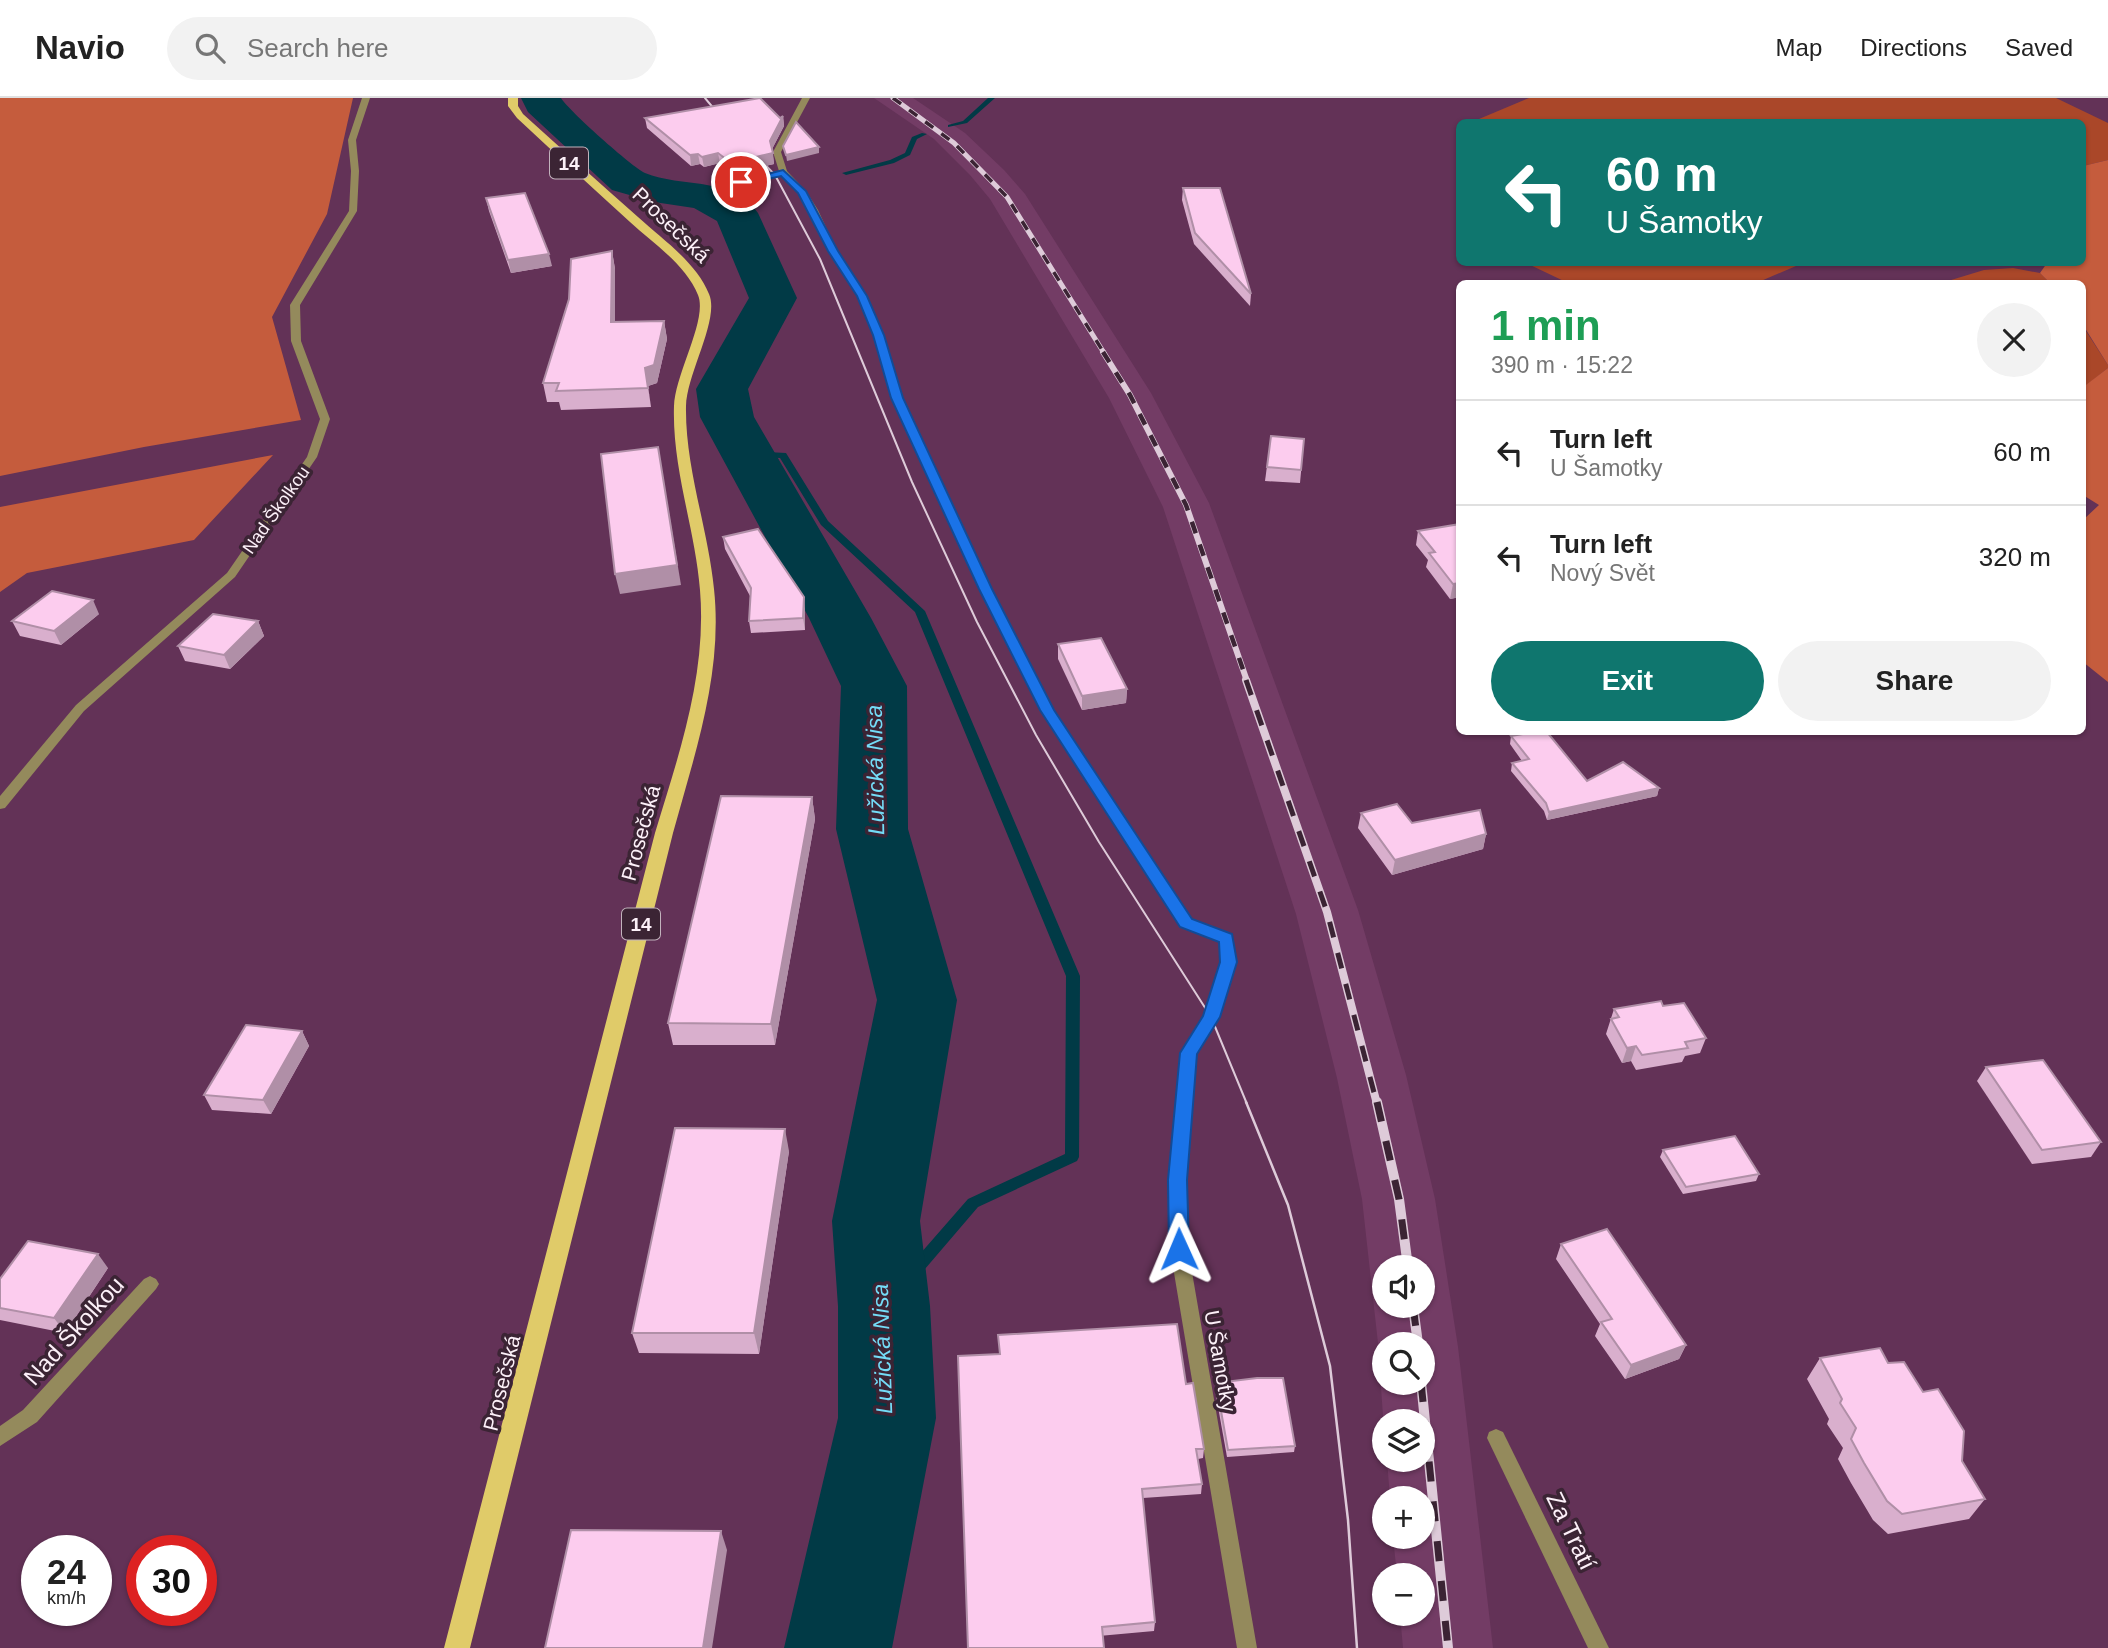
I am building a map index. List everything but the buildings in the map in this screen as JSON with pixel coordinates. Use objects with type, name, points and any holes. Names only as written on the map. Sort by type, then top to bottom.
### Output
[{"type":"main road","name":"Prosečská","points":[[457,1648],[706,676],[708,637],[707,590],[686,482],[680,406],[689,361],[708,310],[705,298],[698,282],[681,262],[520,116],[513,106],[513,98]]},
{"type":"street","name":"Nad Školkou","points":[[0,805],[80,708],[231,575],[312,457],[324,419],[296,341],[295,305],[353,211],[355,171],[352,140],[366,98]]},
{"type":"street","points":[[719,190],[783,172],[777,152],[806,98]]},
{"type":"street","name":"U Šamotky","points":[[783,172],[802,191],[833,251],[862,296],[878,335],[897,398],[985,589],[1047,710],[1186,923],[1227,939],[1229,962],[1215,1006],[1188,1053],[1178,1180],[1179,1249],[1247,1648]]},
{"type":"street","name":"Nad Školkou","points":[[0,1437],[30,1416],[150,1284]]},
{"type":"street","name":"Za Tratí","points":[[1496,1438],[1599,1648]]},
{"type":"shaded area","points":[[0,98],[353,98],[327,214],[272,317],[301,420],[144,447],[0,476]]},
{"type":"shaded area","points":[[874,98],[913,98],[965,133],[1025,194],[1151,393],[1209,503],[1358,910],[1406,1075],[1435,1199],[1458,1347],[1493,1648],[1403,1648],[1401,1626],[1435,1626],[1435,1563],[1396,1563],[1394,1549],[1435,1549],[1435,1486],[1389,1486],[1388,1472],[1435,1472],[1435,1409],[1382,1409],[1382,1395],[1435,1395],[1435,1332],[1377,1332],[1375,1318],[1435,1318],[1435,1255],[1372,1255],[1372,1289],[1362,1199],[1337,1078],[1296,914],[1163,507],[1109,398],[990,199],[934,139]]},
{"type":"shaded area","points":[[1529,98],[2056,98],[2108,123],[2108,160],[2086,165],[2086,119],[1479,119]]},
{"type":"shaded area","points":[[2108,160],[2108,365],[2086,330],[2086,280],[2047,280],[2040,273],[2045,266],[2086,266],[2086,165]]},
{"type":"shaded area","points":[[1532,266],[1796,266],[1763,280],[1562,280]]},
{"type":"shaded area","points":[[2013,268],[2040,273],[2047,280],[1951,280],[1984,270]]},
{"type":"shaded area","points":[[2086,331],[2108,365],[2108,368],[2086,386]]},
{"type":"shaded area","points":[[2108,368],[2108,682],[2086,664],[2086,517],[2099,505],[2086,497],[2086,385]]},
{"type":"shaded area","points":[[273,455],[194,540],[27,573],[0,592],[0,507]]},
{"type":"waterway","name":"Lužická Nisa","points":[[541,98],[542,104],[627,181],[654,189],[706,197],[736,213],[773,298],[722,389],[727,417],[840,618],[874,686],[872,829],[917,1000],[876,1221],[884,1306],[887,1418],[838,1648]]},
{"type":"waterway","points":[[950,126],[965,122],[992,98]]},
{"type":"waterway","points":[[846,173],[892,162],[908,154],[914,138],[924,134]]},
{"type":"waterway","points":[[746,454],[783,455],[824,523],[920,611],[1073,976],[1072,1157],[973,1203],[884,1306]]},
{"type":"tram line","points":[[705,98],[725,122]]},
{"type":"tram line","points":[[753,152],[775,175],[820,259],[912,482],[977,622],[1036,735],[1099,842],[1211,1017],[1247,1104]]},
{"type":"tram line","points":[[1246,1102],[1288,1205],[1330,1366],[1348,1520],[1357,1648]]},
{"type":"railway","points":[[893,98],[954,143],[1007,197],[1104,353]]},
{"type":"railway","points":[[1103,352],[1130,395],[1186,505],[1247,681]]},
{"type":"railway","points":[[1246,680],[1327,912],[1377,1104]]},
{"type":"railway","points":[[1377,1102],[1399,1199],[1406,1255]]},
{"type":"railway","points":[[1415,1318],[1416,1332]]},
{"type":"railway","points":[[1422,1395],[1448,1648]]},
{"type":"route","points":[[741,182],[783,172],[802,191],[833,251],[862,296],[878,335],[897,398],[985,589],[1047,710],[1186,923],[1227,939],[1229,962],[1211,1017],[1188,1053],[1178,1180],[1179,1249]]}]
